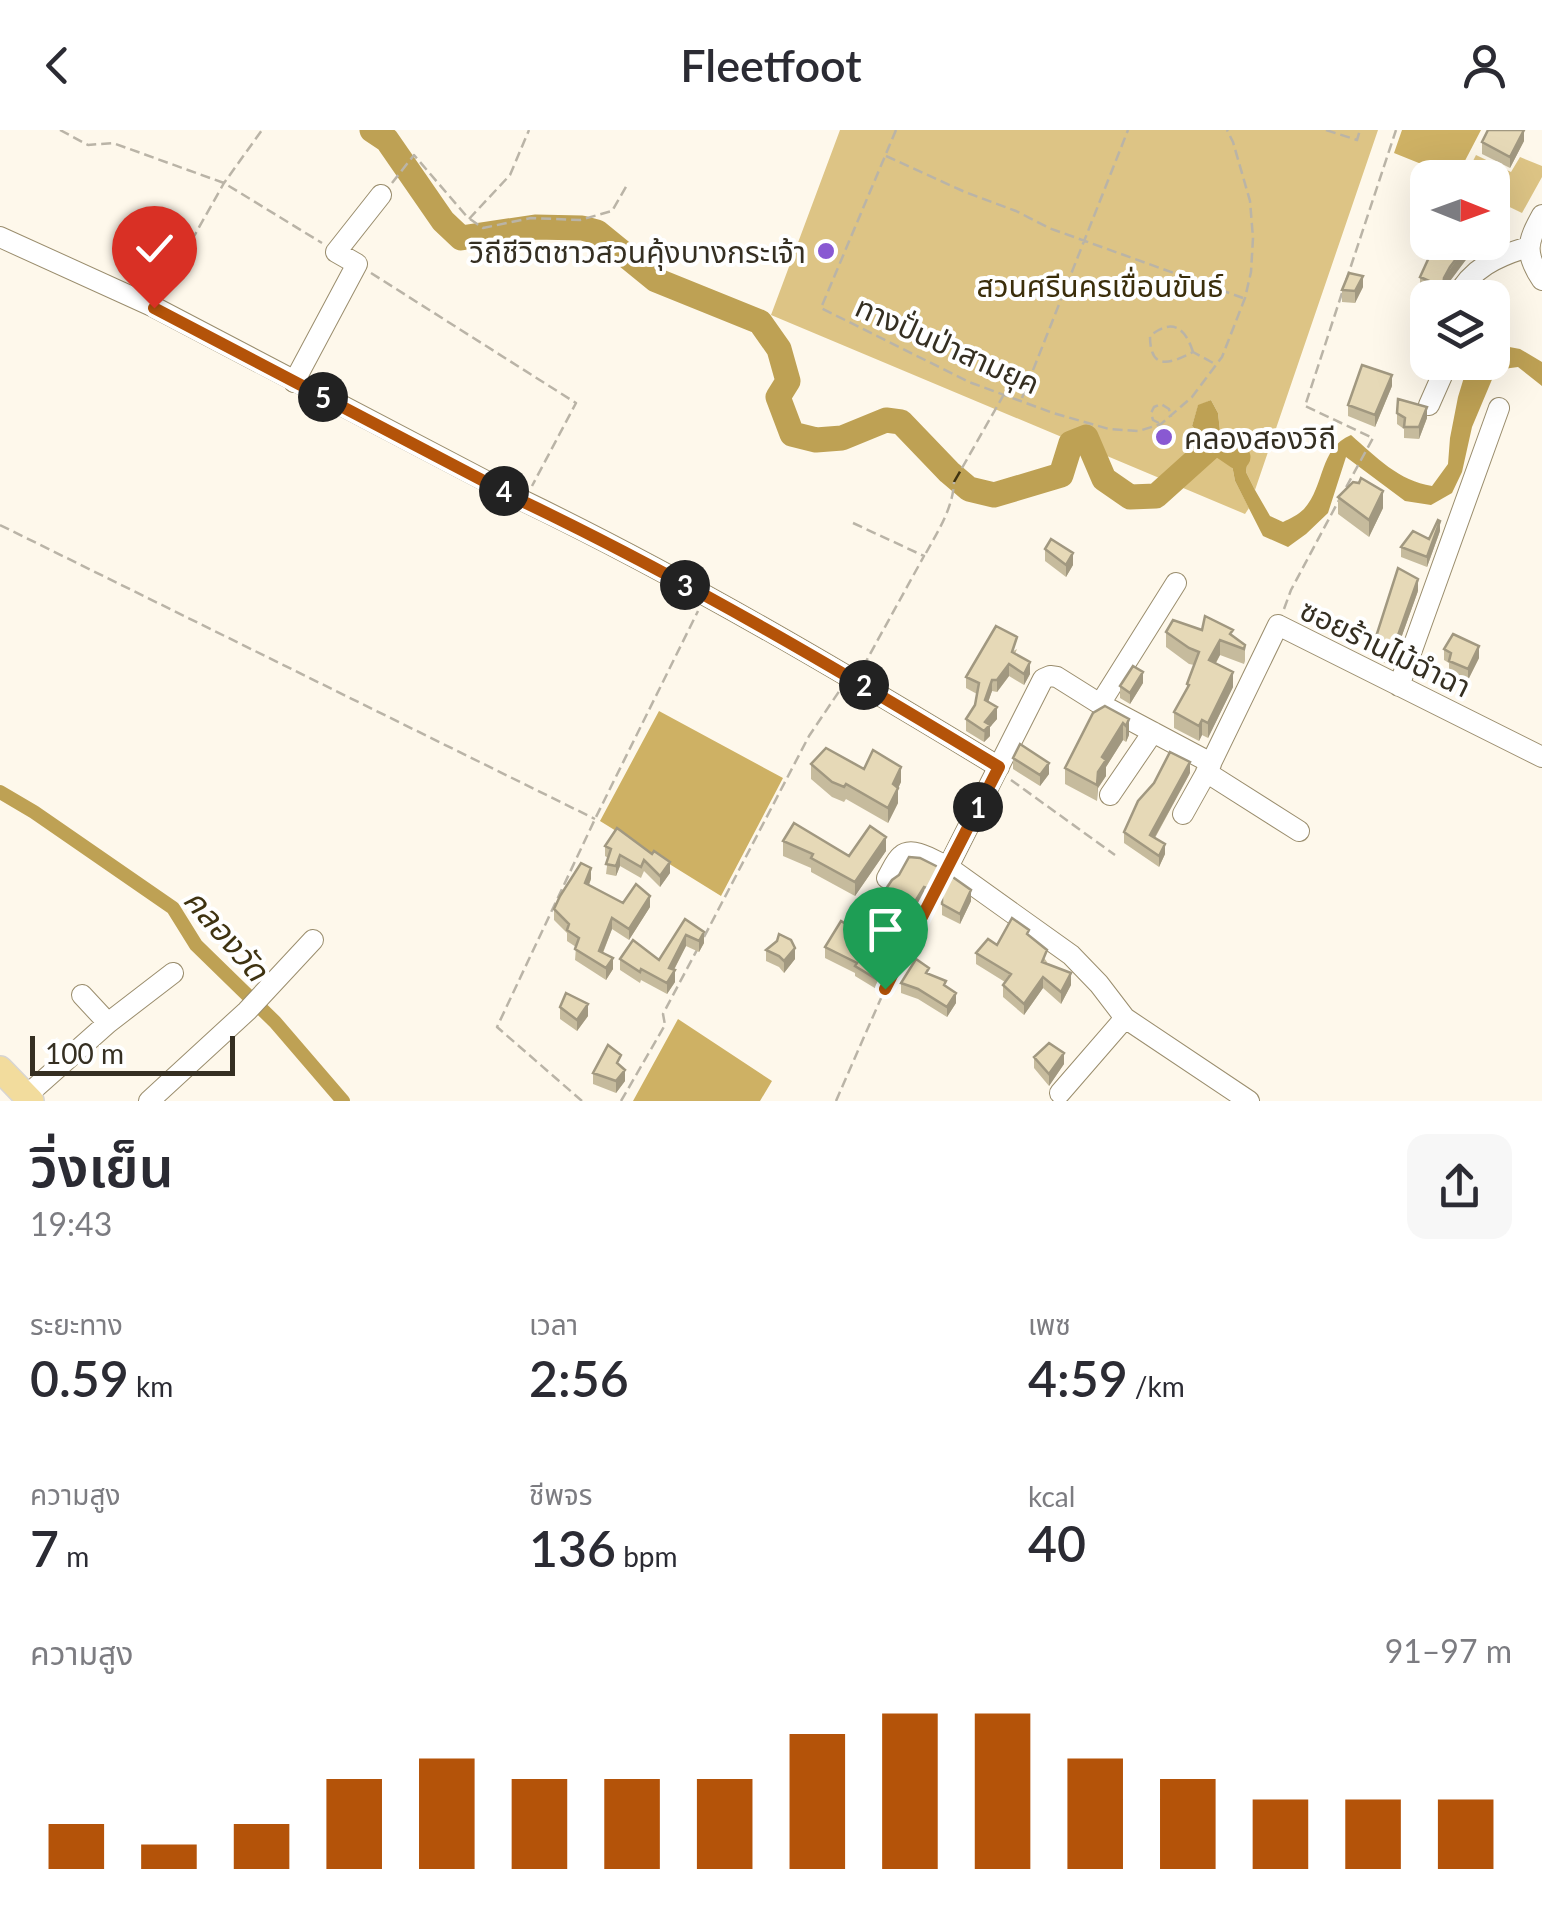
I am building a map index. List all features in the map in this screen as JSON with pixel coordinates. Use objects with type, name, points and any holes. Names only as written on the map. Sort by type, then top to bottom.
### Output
[{"type":"main road","points":[[0,1068],[28,1099]]},
{"type":"street","points":[[294,382],[357,264],[336,252],[381,195]]},
{"type":"street","points":[[1542,215],[1528,247],[1542,280]]},
{"type":"street","points":[[0,237],[154,308],[576,526],[853,678],[998,769]]},
{"type":"street","points":[[1469,280],[1488,262],[1528,247]]},
{"type":"street","points":[[1429,406],[1440,380]]},
{"type":"street","points":[[1399,686],[1499,408]]},
{"type":"street","points":[[1100,704],[1176,583]]},
{"type":"street","name":"ซอยร้านไม้ฉำฉา","points":[[1183,814],[1278,625],[1542,758]]},
{"type":"street","points":[[948,867],[1042,680],[1050,676],[1058,676],[1100,704],[1154,732],[1299,832]]},
{"type":"street","points":[[1110,796],[1154,732]]},
{"type":"street","points":[[887,878],[901,856],[909,852],[948,867],[1071,955],[1126,1018],[1249,1101]]},
{"type":"street","points":[[149,1101],[247,1012],[314,940]]},
{"type":"street","points":[[28,1099],[108,1023],[172,973]]},
{"type":"street","points":[[82,995],[108,1023]]},
{"type":"street","points":[[1060,1094],[1126,1018]]},
{"type":"path","points":[[60,130],[88,146],[113,143],[224,183],[336,252]]},
{"type":"path","points":[[154,308],[224,183],[262,130]]},
{"type":"path","points":[[468,218],[510,175],[529,130]]},
{"type":"path","name":"ทางปั่นป่าสามยุค","points":[[896,130],[821,308],[969,382],[1021,401],[1108,428],[1139,432],[1160,424]]},
{"type":"path","points":[[1021,401],[1128,130]]},
{"type":"path","points":[[1171,416],[1161,404],[1154,406],[1151,413],[1160,424],[1171,416],[1192,397],[1222,357],[1251,272],[1250,200],[1226,130]]},
{"type":"path","points":[[1326,130],[1357,140],[1360,130]]},
{"type":"path","points":[[1278,625],[1291,590],[1372,438],[1304,406],[1396,130]]},
{"type":"path","points":[[381,195],[414,155],[468,218],[483,228],[531,218],[580,220],[612,211],[627,185]]},
{"type":"path","points":[[886,156],[1049,228],[1245,298]]},
{"type":"path","points":[[357,264],[576,403],[524,502]]},
{"type":"path","points":[[1193,352],[1172,362],[1161,362],[1150,348],[1150,336],[1169,326],[1180,329],[1188,337],[1193,352],[1216,365]]},
{"type":"path","points":[[962,468],[1004,395]]},
{"type":"path","points":[[622,1101],[665,1025],[663,1014],[809,736],[853,678],[950,508],[954,482]]},
{"type":"path","points":[[852,523],[924,556]]},
{"type":"path","points":[[0,524],[594,819]]},
{"type":"path","points":[[582,1101],[496,1027],[705,596]]},
{"type":"path","points":[[998,769],[1115,855]]},
{"type":"path","points":[[836,1101],[885,989],[930,902]]},
{"type":"green space","name":"สวนศรีนครเขื่อนขันธ์","points":[[840,130],[1378,130],[1255,490],[1246,472],[1248,458],[1221,440],[1218,413],[1211,400],[1198,406],[1192,426],[1232,465],[1235,481],[1249,508],[1245,514],[771,315]]},
{"type":"green space","points":[[1520,157],[1542,166],[1542,177],[1522,213],[1510,207],[1510,172]]},
{"type":"shaded area","points":[[1402,130],[1481,130],[1465,160],[1411,160],[1394,153]]},
{"type":"shaded area","points":[[1510,347],[1542,362],[1542,386],[1518,367],[1510,368]]},
{"type":"shaded area","points":[[1463,380],[1492,380],[1472,427],[1462,472],[1452,493],[1431,505],[1405,501],[1346,457],[1328,513],[1288,547],[1263,536],[1235,481],[1232,465],[1192,426],[1198,405],[1211,400],[1218,413],[1221,440],[1248,458],[1246,472],[1255,490],[1270,516],[1283,522],[1304,509],[1333,449],[1351,435],[1398,473],[1432,486],[1448,464]]},
{"type":"shaded area","points":[[659,711],[783,778],[721,896],[600,821]]},
{"type":"shaded area","points":[[678,1019],[772,1081],[760,1101],[633,1101]]},
{"type":"building","points":[[1488,130],[1524,130],[1510,157],[1482,142]]},
{"type":"building","points":[[1428,260],[1455,260],[1444,280],[1420,277]]},
{"type":"building","points":[[1349,273],[1363,276],[1355,291],[1342,290]]},
{"type":"building","points":[[1362,365],[1392,375],[1375,415],[1348,405]]},
{"type":"building","points":[[1398,399],[1427,407],[1419,427],[1404,427],[1405,418],[1397,413]]},
{"type":"building","points":[[1361,478],[1383,491],[1369,520],[1338,497]]},
{"type":"building","points":[[1438,520],[1427,557],[1401,547],[1413,531],[1429,539]]},
{"type":"building","points":[[1051,539],[1073,553],[1066,565],[1045,549]]},
{"type":"building","points":[[1398,568],[1418,579],[1391,655],[1373,646]]},
{"type":"building","points":[[1205,616],[1233,630],[1230,634],[1245,645],[1244,649],[1220,640],[1209,660],[1233,672],[1208,723],[1202,720],[1199,726],[1174,712],[1189,685],[1199,652],[1166,632],[1173,620],[1202,630]]},
{"type":"building","points":[[996,626],[1017,637],[1012,652],[1030,662],[1024,674],[1009,664],[997,680],[992,680],[985,700],[997,707],[985,722],[990,725],[984,731],[966,719],[975,705],[979,683],[966,677]]},
{"type":"building","points":[[1453,634],[1479,646],[1468,669],[1449,661],[1451,653],[1444,649]]},
{"type":"building","points":[[1133,666],[1143,672],[1130,693],[1120,686]]},
{"type":"building","points":[[1105,706],[1129,719],[1102,757],[1106,760],[1098,772],[1097,785],[1065,768],[1093,713]]},
{"type":"building","points":[[1020,744],[1049,763],[1040,775],[1013,758]]},
{"type":"building","points":[[826,748],[864,769],[873,750],[901,767],[893,784],[898,788],[888,808],[846,784],[844,787],[832,782],[811,764]]},
{"type":"building","points":[[1170,752],[1190,762],[1150,835],[1165,844],[1159,856],[1124,832],[1138,801],[1154,783]]},
{"type":"building","points":[[794,823],[849,856],[870,826],[886,837],[855,882],[811,858],[813,854],[783,841]]},
{"type":"building","points":[[617,828],[670,862],[660,876],[644,860],[641,867],[620,855],[616,866],[606,864],[611,849],[605,846]]},
{"type":"building","points":[[909,857],[940,868],[971,890],[960,914],[942,904],[942,893],[924,887],[903,921],[907,924],[897,947],[886,962],[879,958],[878,980],[855,966],[857,963],[825,947],[841,921],[871,932],[889,905],[879,899]]},
{"type":"building","points":[[581,863],[591,868],[585,883],[623,903],[636,884],[650,896],[629,929],[612,918],[599,951],[613,958],[606,968],[575,949],[579,938],[567,930],[569,924],[554,909]]},
{"type":"building","points":[[1012,918],[1047,950],[1042,962],[1071,973],[1061,992],[1043,977],[1024,1004],[1003,985],[1011,974],[976,953],[988,939],[997,945]]},
{"type":"building","points":[[685,919],[704,932],[699,941],[686,935],[669,968],[675,970],[667,983],[620,959],[633,940],[659,960]]},
{"type":"building","points":[[779,934],[791,940],[795,948],[784,961],[766,950]]},
{"type":"building","points":[[916,959],[929,968],[926,973],[946,981],[944,985],[956,993],[947,1007],[901,983]]},
{"type":"building","points":[[566,993],[588,1004],[577,1020],[560,1007]]},
{"type":"building","points":[[1049,1043],[1064,1053],[1049,1074],[1034,1057]]},
{"type":"building","points":[[608,1045],[621,1055],[617,1063],[625,1070],[616,1081],[593,1073]]},
{"type":"waterway","points":[[372,130],[387,140],[443,221],[461,238],[535,227],[597,232],[656,280],[760,322],[779,349],[788,381],[778,397],[792,434],[816,440],[842,438],[886,420],[901,422],[969,489],[994,495],[1061,475],[1071,443],[1086,437],[1104,479],[1130,497],[1156,496],[1216,442],[1238,457]]},
{"type":"waterway","name":"คลองวัด","points":[[0,792],[173,908],[196,945],[275,1022],[343,1101]]},
{"type":"ferry route","points":[[954,482],[962,468]]},
{"type":"place","name":"วิถีชีวิตชาวสวนคุ้งบางกระเจ้า","points":[[826,251]]},
{"type":"place","name":"คลองสองวิถี","points":[[1164,437]]},
{"type":"route","points":[[154,308],[705,596],[856,680],[999,767],[885,989]]}]
